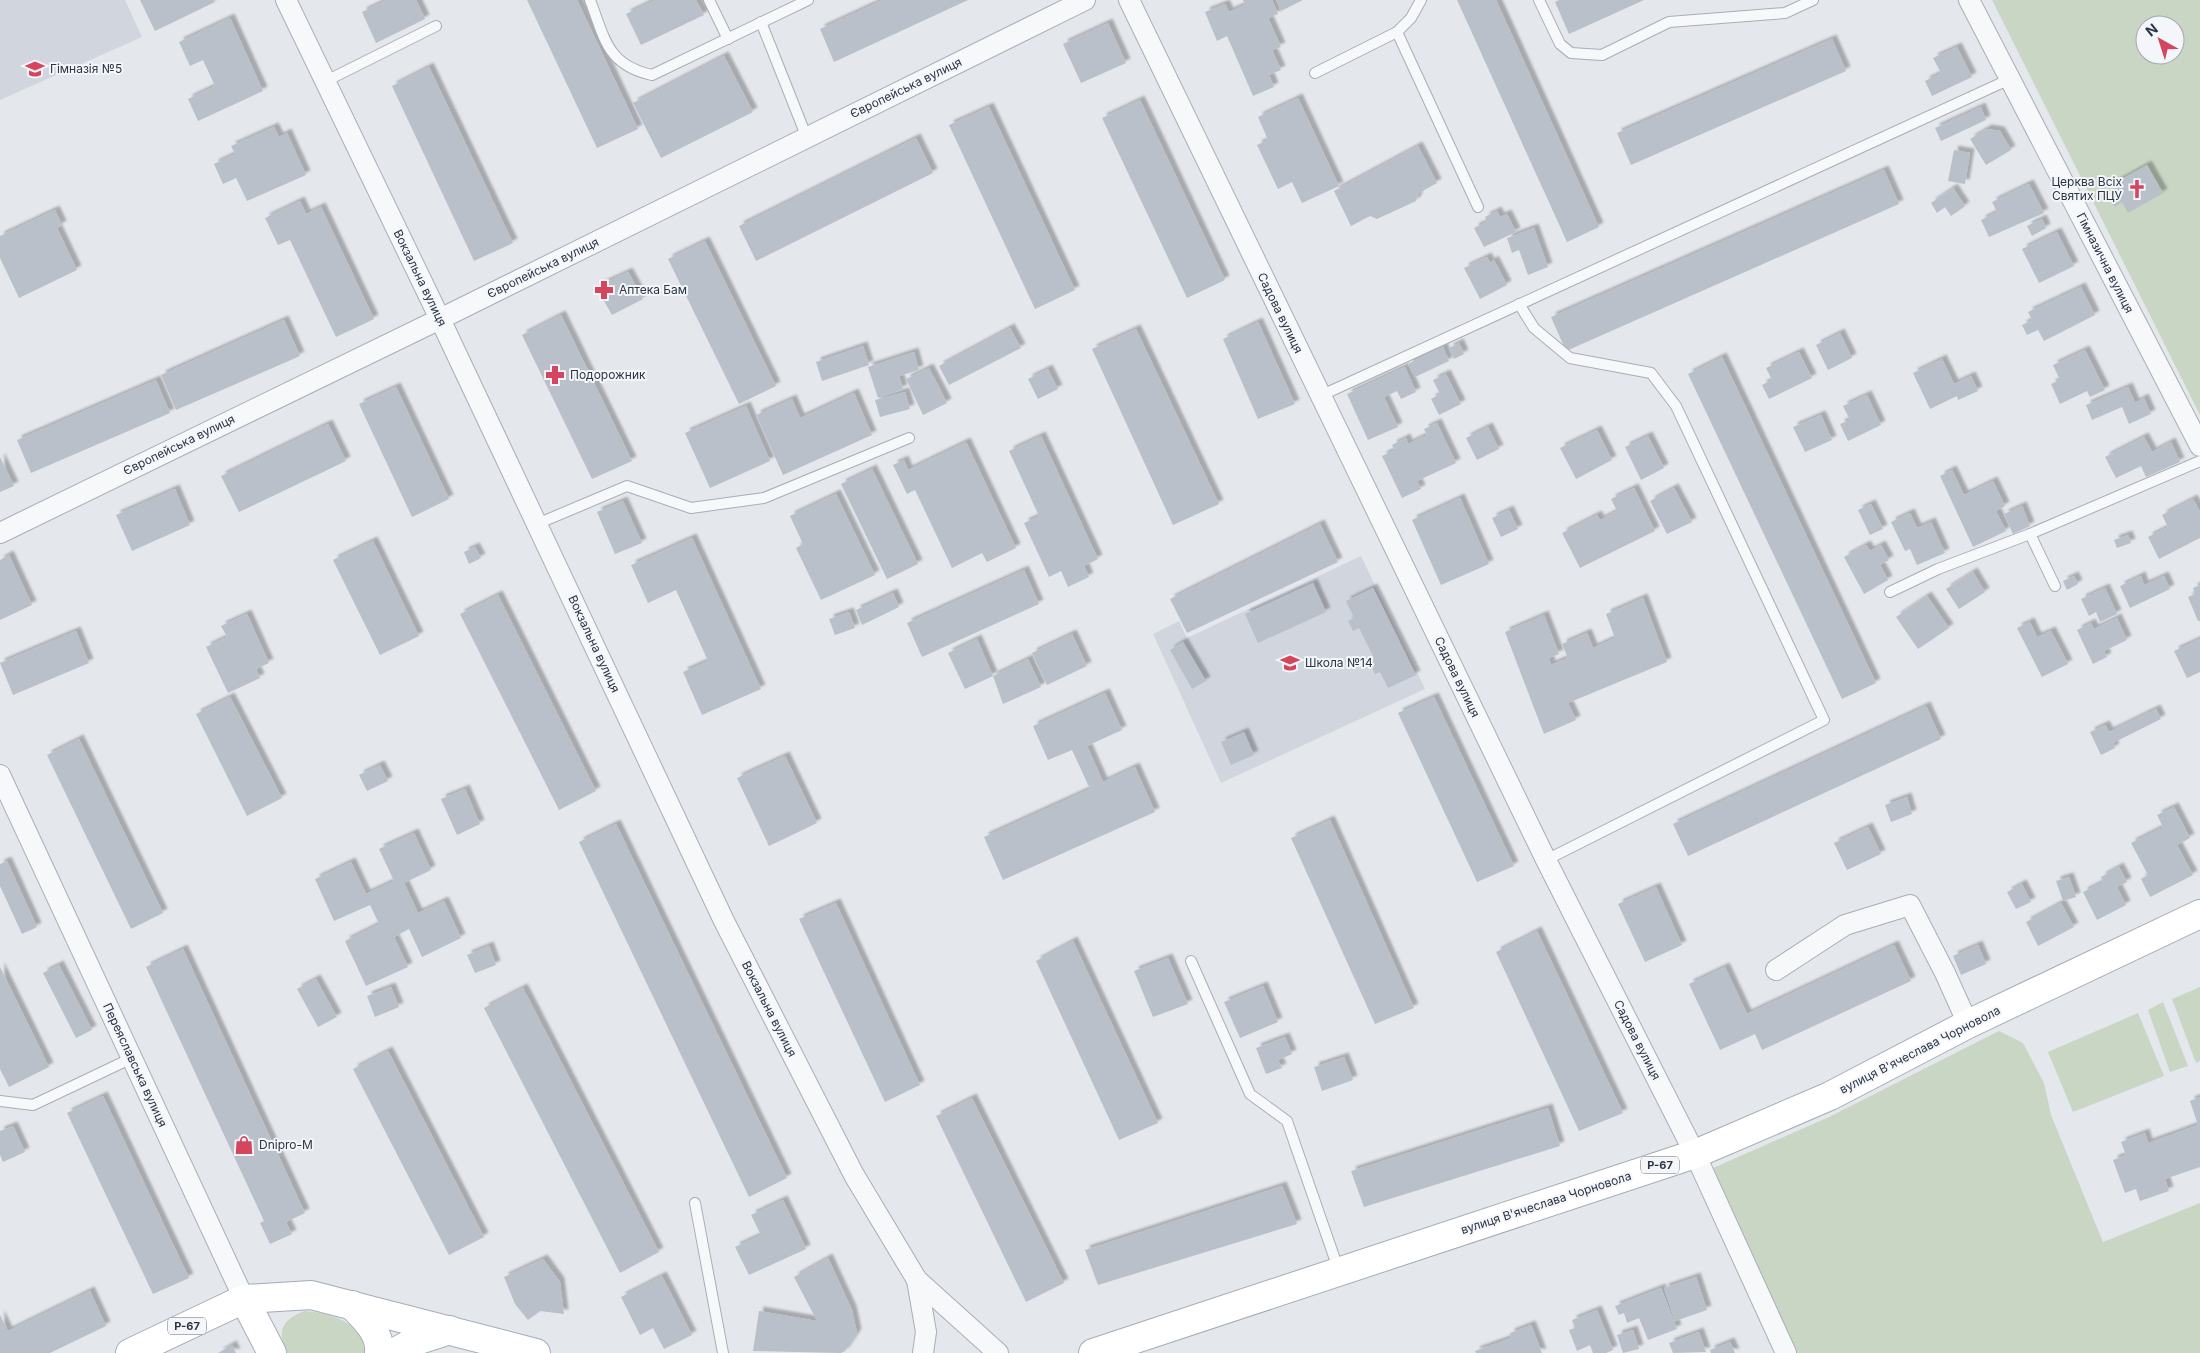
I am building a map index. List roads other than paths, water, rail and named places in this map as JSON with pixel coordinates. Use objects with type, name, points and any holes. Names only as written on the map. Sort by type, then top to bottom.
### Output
[{"type":"main road","name":"вулиця В'ячеслава Чорновола","points":[[1093,1353],[1695,1154],[1830,1096],[1968,1024],[2200,914]]},
{"type":"main road","name":"Р-67","points":[[130,1353],[244,1299],[311,1295],[536,1353]]},
{"type":"main road","name":"Переяславська вулиця","points":[[244,1299],[272,1353]]},
{"type":"main road","points":[[352,1305],[374,1329],[380,1344],[379,1353]]},
{"type":"main road","points":[[393,1353],[416,1341],[450,1330]]},
{"type":"street","name":"Вокзальна вулиця","points":[[286,0],[440,319],[724,921],[854,1175],[917,1280],[998,1353]]},
{"type":"street","name":"Європейська вулиця","points":[[0,533],[440,319],[1085,0]]},
{"type":"street","name":"Садова вулиця","points":[[1129,0],[1546,860],[1695,1154],[1786,1353]]},
{"type":"street","name":"Гімназична вулиця","points":[[1970,0],[2200,446]]},
{"type":"street","name":"Переяславська вулиця","points":[[0,775],[244,1299]]},
{"type":"street","points":[[1776,970],[1845,925],[1910,905],[1968,1024]]},
{"type":"street","name":"Вокзальна вулиця","points":[[917,1280],[926,1332],[923,1353]]},
{"type":"lane","points":[[590,0],[608,45],[620,62],[635,71],[652,75],[808,0]]},
{"type":"lane","points":[[709,0],[728,39]]},
{"type":"lane","points":[[1315,73],[1396,32],[1411,18],[1421,0]]},
{"type":"lane","points":[[1539,0],[1560,44],[1570,53],[1602,55],[1669,22],[1785,13],[1813,0]]},
{"type":"lane","points":[[761,22],[807,138]]},
{"type":"lane","points":[[326,81],[436,26]]},
{"type":"lane","points":[[1396,32],[1478,207]]},
{"type":"lane","points":[[1320,396],[2010,79]]},
{"type":"lane","points":[[1520,304],[1534,328],[1570,358],[1651,373],[1676,406],[1824,720],[1546,860]]},
{"type":"lane","points":[[537,524],[627,486],[691,508],[764,498],[909,438]]},
{"type":"lane","points":[[1890,592],[1938,569],[2030,534],[2200,461]]},
{"type":"lane","points":[[2030,534],[2055,586]]},
{"type":"lane","points":[[1191,961],[1250,1094],[1287,1121],[1339,1272]]},
{"type":"lane","points":[[0,1101],[33,1105],[132,1058]]},
{"type":"lane","points":[[695,1203],[723,1353]]},
{"type":"place","name":"Гімназія №5","points":[[35,69]]},
{"type":"place","name":"Церква Всіх Святих ПЦУ","points":[[2137,189]]},
{"type":"place","name":"Аптека Бам","points":[[604,290]]},
{"type":"place","name":"Подорожник","points":[[555,375]]},
{"type":"place","name":"Школа №14","points":[[1290,663]]},
{"type":"place","name":"Dnipro-M","points":[[244,1145]]}]
